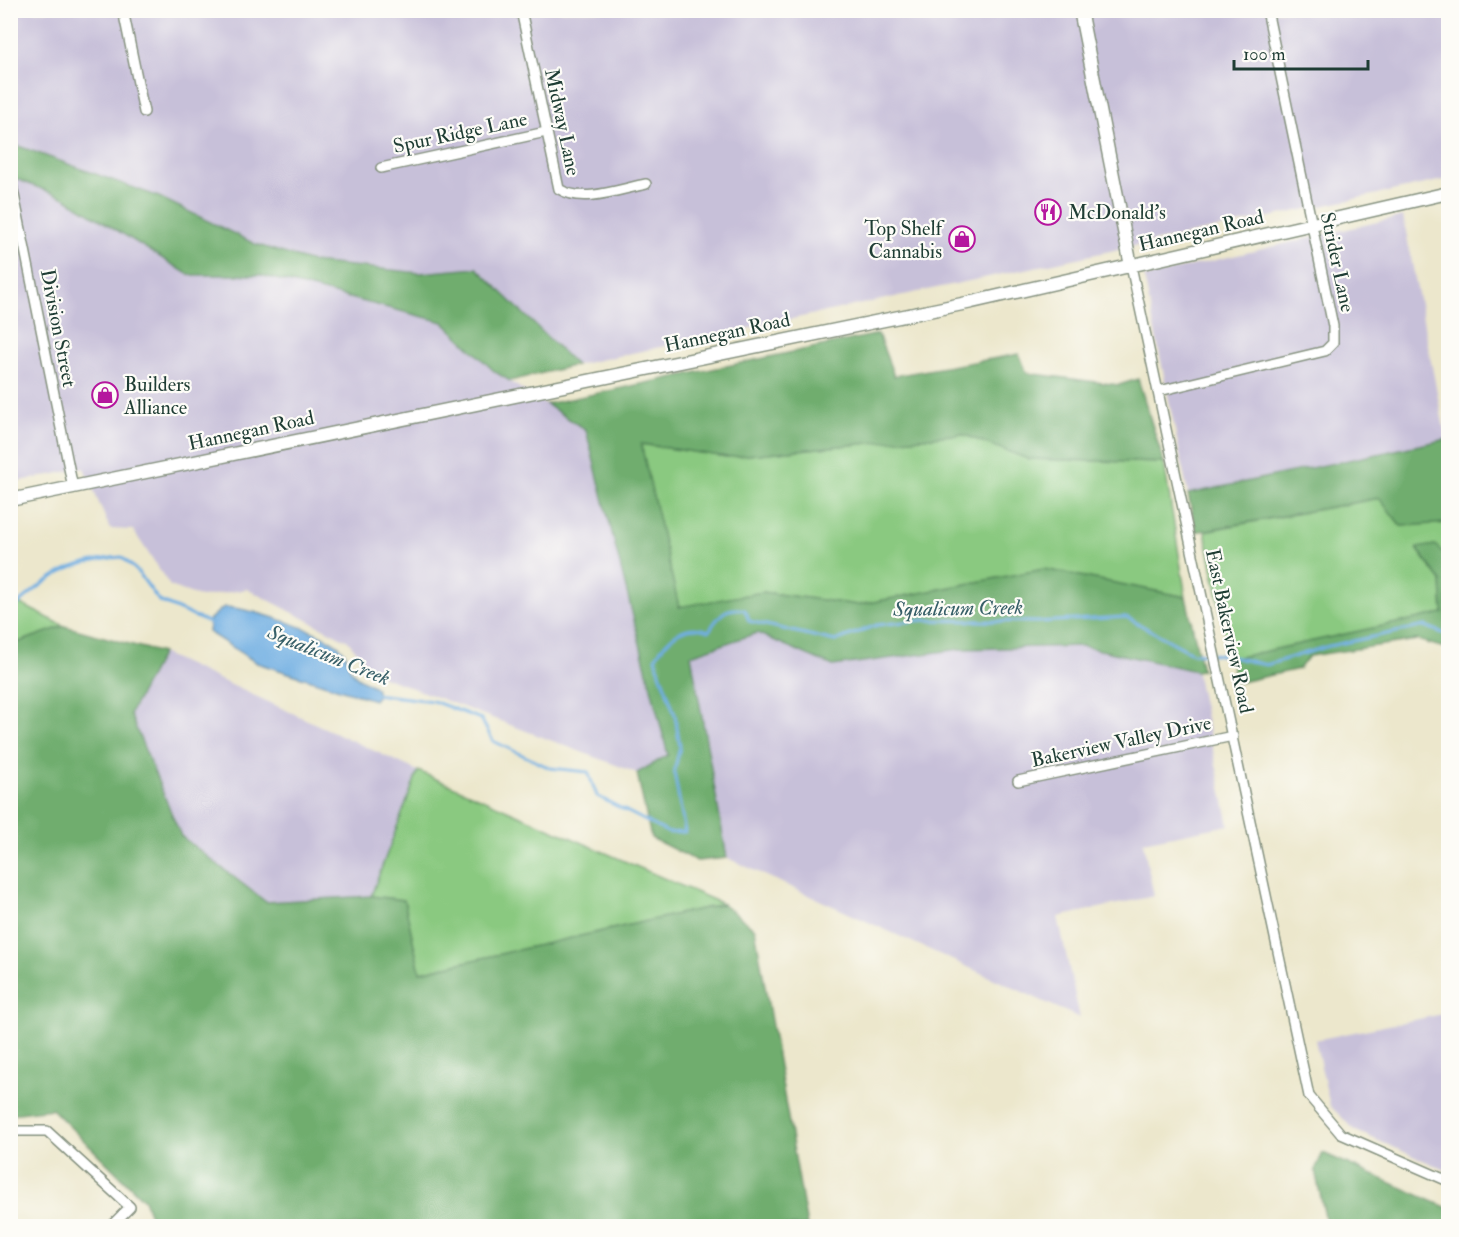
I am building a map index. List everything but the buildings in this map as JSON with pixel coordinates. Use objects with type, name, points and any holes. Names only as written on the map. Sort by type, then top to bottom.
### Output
[{"type":"main road","name":"East Bakerview Road","points":[[1080,10],[1131,266]]},
{"type":"main road","name":"Hannegan Road","points":[[10,500],[1131,266],[1449,193]]},
{"type":"street","points":[[123,10],[144,112]]},
{"type":"street","name":"Midway Lane","points":[[521,10],[559,189],[569,196],[583,196],[646,184]]},
{"type":"street","name":"Strider Lane","points":[[1159,391],[1330,348],[1333,343],[1333,326],[1267,10]]},
{"type":"street","name":"Spur Ridge Lane","points":[[381,168],[546,132]]},
{"type":"street","name":"Division Street","points":[[10,175],[73,488]]},
{"type":"street","name":"East Bakerview Road","points":[[1131,266],[1309,1096],[1341,1134],[1449,1181]]},
{"type":"street","name":"Bakerview Valley Drive","points":[[1018,781],[1233,736]]},
{"type":"street","points":[[10,1131],[47,1131],[130,1207],[111,1227]]},
{"type":"shaded area","points":[[10,11],[1448,11],[1448,179],[576,365],[477,268],[420,273],[312,262],[255,244],[159,197],[11,143]]},
{"type":"shaded area","points":[[10,177],[65,198],[189,275],[260,275],[443,322],[495,372],[586,430],[668,756],[637,773],[373,673],[348,641],[247,589],[201,597],[170,586],[133,530],[110,529],[84,468],[11,483]]},
{"type":"shaded area","points":[[1403,216],[1446,439],[1188,494],[1144,277]]},
{"type":"shaded area","points":[[757,633],[833,666],[960,649],[1082,646],[1196,671],[1229,825],[1143,842],[1154,896],[1058,917],[1080,1018],[727,858],[690,655]]},
{"type":"shaded area","points":[[162,653],[418,771],[371,896],[266,902],[181,836],[130,714]]},
{"type":"shaded area","points":[[1448,1013],[1448,1171],[1356,1131],[1330,1106],[1315,1040]]},
{"type":"green space","points":[[10,143],[159,197],[255,244],[312,262],[420,273],[477,268],[576,365],[510,381],[495,372],[443,322],[260,275],[189,275],[65,198],[11,177]]},
{"type":"green space","points":[[878,334],[894,376],[1019,354],[1027,373],[1119,385],[1138,379],[1164,463],[1028,459],[962,434],[727,457],[641,444],[679,607],[763,592],[858,605],[1044,569],[1186,597],[1202,670],[1196,671],[1082,646],[960,649],[833,666],[757,633],[691,655],[727,858],[697,861],[651,838],[637,773],[668,755],[586,430],[546,404]]},
{"type":"green space","points":[[962,434],[1028,459],[1164,463],[1186,597],[1044,569],[858,605],[763,592],[679,608],[640,444],[727,457]]},
{"type":"green space","points":[[1448,439],[1448,523],[1401,526],[1379,498],[1196,532],[1188,494]]},
{"type":"green space","points":[[1380,498],[1401,526],[1448,523],[1448,557],[1434,545],[1417,549],[1441,581],[1443,613],[1230,659],[1205,531]]},
{"type":"green space","points":[[1435,545],[1448,557],[1448,649],[1417,640],[1309,656],[1299,669],[1236,683],[1230,659],[1443,613],[1441,581],[1417,548]]},
{"type":"green space","points":[[11,599],[64,626],[11,645]]},
{"type":"green space","points":[[64,626],[162,653],[130,714],[181,836],[266,902],[371,896],[404,900],[420,972],[723,904],[755,929],[807,1226],[154,1226],[144,1200],[52,1109],[11,1114],[11,645]]},
{"type":"green space","points":[[418,771],[723,904],[420,972],[404,900],[371,896]]},
{"type":"green space","points":[[1323,1153],[1448,1208],[1448,1226],[1327,1226],[1315,1170]]},
{"type":"water","points":[[224,607],[251,611],[286,622],[333,642],[344,651],[354,674],[376,688],[378,695],[374,700],[257,663],[208,632],[210,619]]},
{"type":"waterway","name":"Squalicum Creek","points":[[10,611],[37,588],[61,572],[88,562],[122,557],[138,572],[159,601],[212,624]]},
{"type":"waterway","name":"Squalicum Creek","points":[[375,694],[433,701],[481,719],[493,741],[550,768],[588,772],[597,796],[669,833],[685,832],[674,772],[680,747],[675,715],[655,658],[665,644],[678,633],[692,628],[709,631],[723,613],[732,609],[745,610],[749,621],[835,641],[877,625],[924,620],[1037,622],[1126,617],[1192,653],[1224,655],[1266,665],[1329,646],[1425,626],[1448,635]]},
{"type":"place","name":"McDonald's","points":[[1048,212]]},
{"type":"place","name":"Top Shelf Cannabis","points":[[962,239]]},
{"type":"place","name":"Builders Alliance","points":[[105,395]]}]
